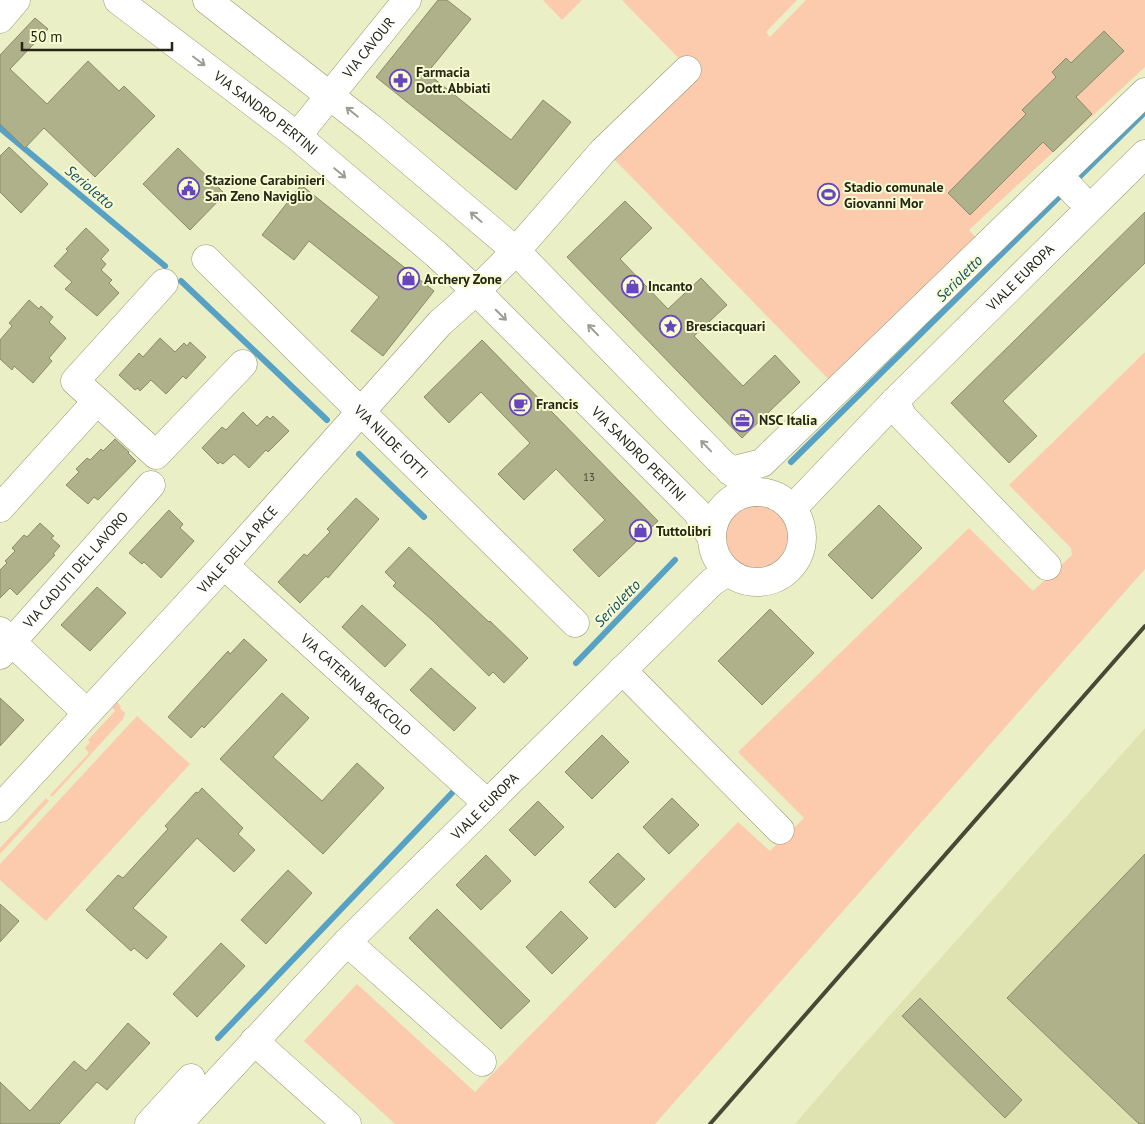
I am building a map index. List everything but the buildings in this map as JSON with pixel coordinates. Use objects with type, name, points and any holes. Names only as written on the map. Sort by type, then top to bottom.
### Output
[{"type":"street","points":[[0,19],[16,0]]},
{"type":"street","name":"VIA SANDRO PERTINI","points":[[118,0],[297,136],[476,291],[697,512],[711,537]]},
{"type":"street","points":[[207,0],[379,134],[516,251],[730,471],[755,492]]},
{"type":"street","name":"VIA CAVOUR","points":[[297,136],[406,0]]},
{"type":"street","points":[[476,291],[516,251],[603,151],[687,70]]},
{"type":"street","points":[[730,471],[762,463],[1069,186],[1145,92]]},
{"type":"street","name":"VIALE EUROPA","points":[[793,508],[895,401],[1145,154]]},
{"type":"street","name":"VIA NILDE IOTTI","points":[[206,260],[575,623]]},
{"type":"street","points":[[164,283],[75,381],[156,455],[243,364]]},
{"type":"street","name":"VIALE DELLA PACE","points":[[0,808],[224,565],[440,323],[476,291]]},
{"type":"street","points":[[0,508],[97,401]]},
{"type":"street","points":[[895,401],[903,418],[1047,566]]},
{"type":"street","name":"VIA CADUTI DEL LAVORO","points":[[4,642],[151,485]]},
{"type":"street","points":[[755,492],[776,495],[793,508],[803,529],[801,552],[788,572],[768,582],[747,582],[727,572],[716,556],[711,537],[717,515],[733,498],[755,492]]},
{"type":"street","name":"VIA CATERINA BACCOLO","points":[[224,565],[487,803]]},
{"type":"street","name":"VIALE EUROPA","points":[[178,1124],[347,942],[712,582],[727,572]]},
{"type":"street","points":[[4,642],[88,713]]},
{"type":"street","points":[[622,670],[780,830]]},
{"type":"street","points":[[347,942],[482,1062]]},
{"type":"street","points":[[254,1041],[347,1124]]},
{"type":"street","points":[[149,1124],[190,1078]]},
{"type":"shaded area","points":[[543,0],[582,0],[562,20]]},
{"type":"shaded area","name":"Stadio comunale Giovanni Mor","points":[[622,0],[797,0],[766,32],[770,37],[806,0],[1145,0],[1145,67],[969,230],[981,243],[834,385],[614,159],[696,76]]},
{"type":"shaded area","points":[[1145,352],[1145,569],[655,1124],[395,1124],[304,1041],[357,984],[475,1092],[738,822],[770,851],[804,818],[738,752],[969,528],[1033,591],[1072,555],[1071,548],[1009,485]]},
{"type":"shaded area","points":[[757,499],[772,502],[784,511],[793,523],[796,538],[793,553],[784,565],[772,574],[757,577],[742,574],[730,565],[721,553],[718,538],[721,523],[730,511],[742,502]]},
{"type":"shaded area","points":[[115,700],[125,713],[123,719],[52,797],[50,795],[89,753],[85,748],[90,742],[88,740],[115,711],[110,705]]},
{"type":"shaded area","points":[[137,716],[190,764],[46,921],[0,880],[0,864]]},
{"type":"shaded area","points":[[1145,728],[1145,1124],[795,1124],[844,1067]]},
{"type":"shaded area","points":[[46,798],[49,801],[0,854],[0,848]]},
{"type":"waterway","name":"Serioletto","points":[[1073,183],[1145,112]]},
{"type":"waterway","name":"Serioletto","points":[[0,128],[165,266]]},
{"type":"waterway","name":"Serioletto","points":[[791,462],[1064,192]]},
{"type":"waterway","name":"Serioletto","points":[[181,281],[327,420]]},
{"type":"waterway","name":"Serioletto","points":[[359,454],[424,517]]},
{"type":"waterway","name":"Serioletto","points":[[576,663],[675,560]]},
{"type":"waterway","points":[[218,1038],[452,793]]},
{"type":"railway","points":[[710,1124],[1145,626]]},
{"type":"place","name":"Farmacia Dott. Abbiati","points":[[400,80]]},
{"type":"place","name":"Stazione Carabinieri San Zeno Naviglio","points":[[189,188]]},
{"type":"place","name":"Stadio comunale Giovanni Mor","points":[[828,195]]},
{"type":"place","name":"Archery Zone","points":[[408,279]]},
{"type":"place","name":"Incanto","points":[[632,286]]},
{"type":"place","name":"Bresciacquari","points":[[670,326]]},
{"type":"place","name":"Francis","points":[[520,404]]},
{"type":"place","name":"NSC Italia","points":[[743,420]]},
{"type":"place","name":"Tuttolibri","points":[[640,531]]}]
